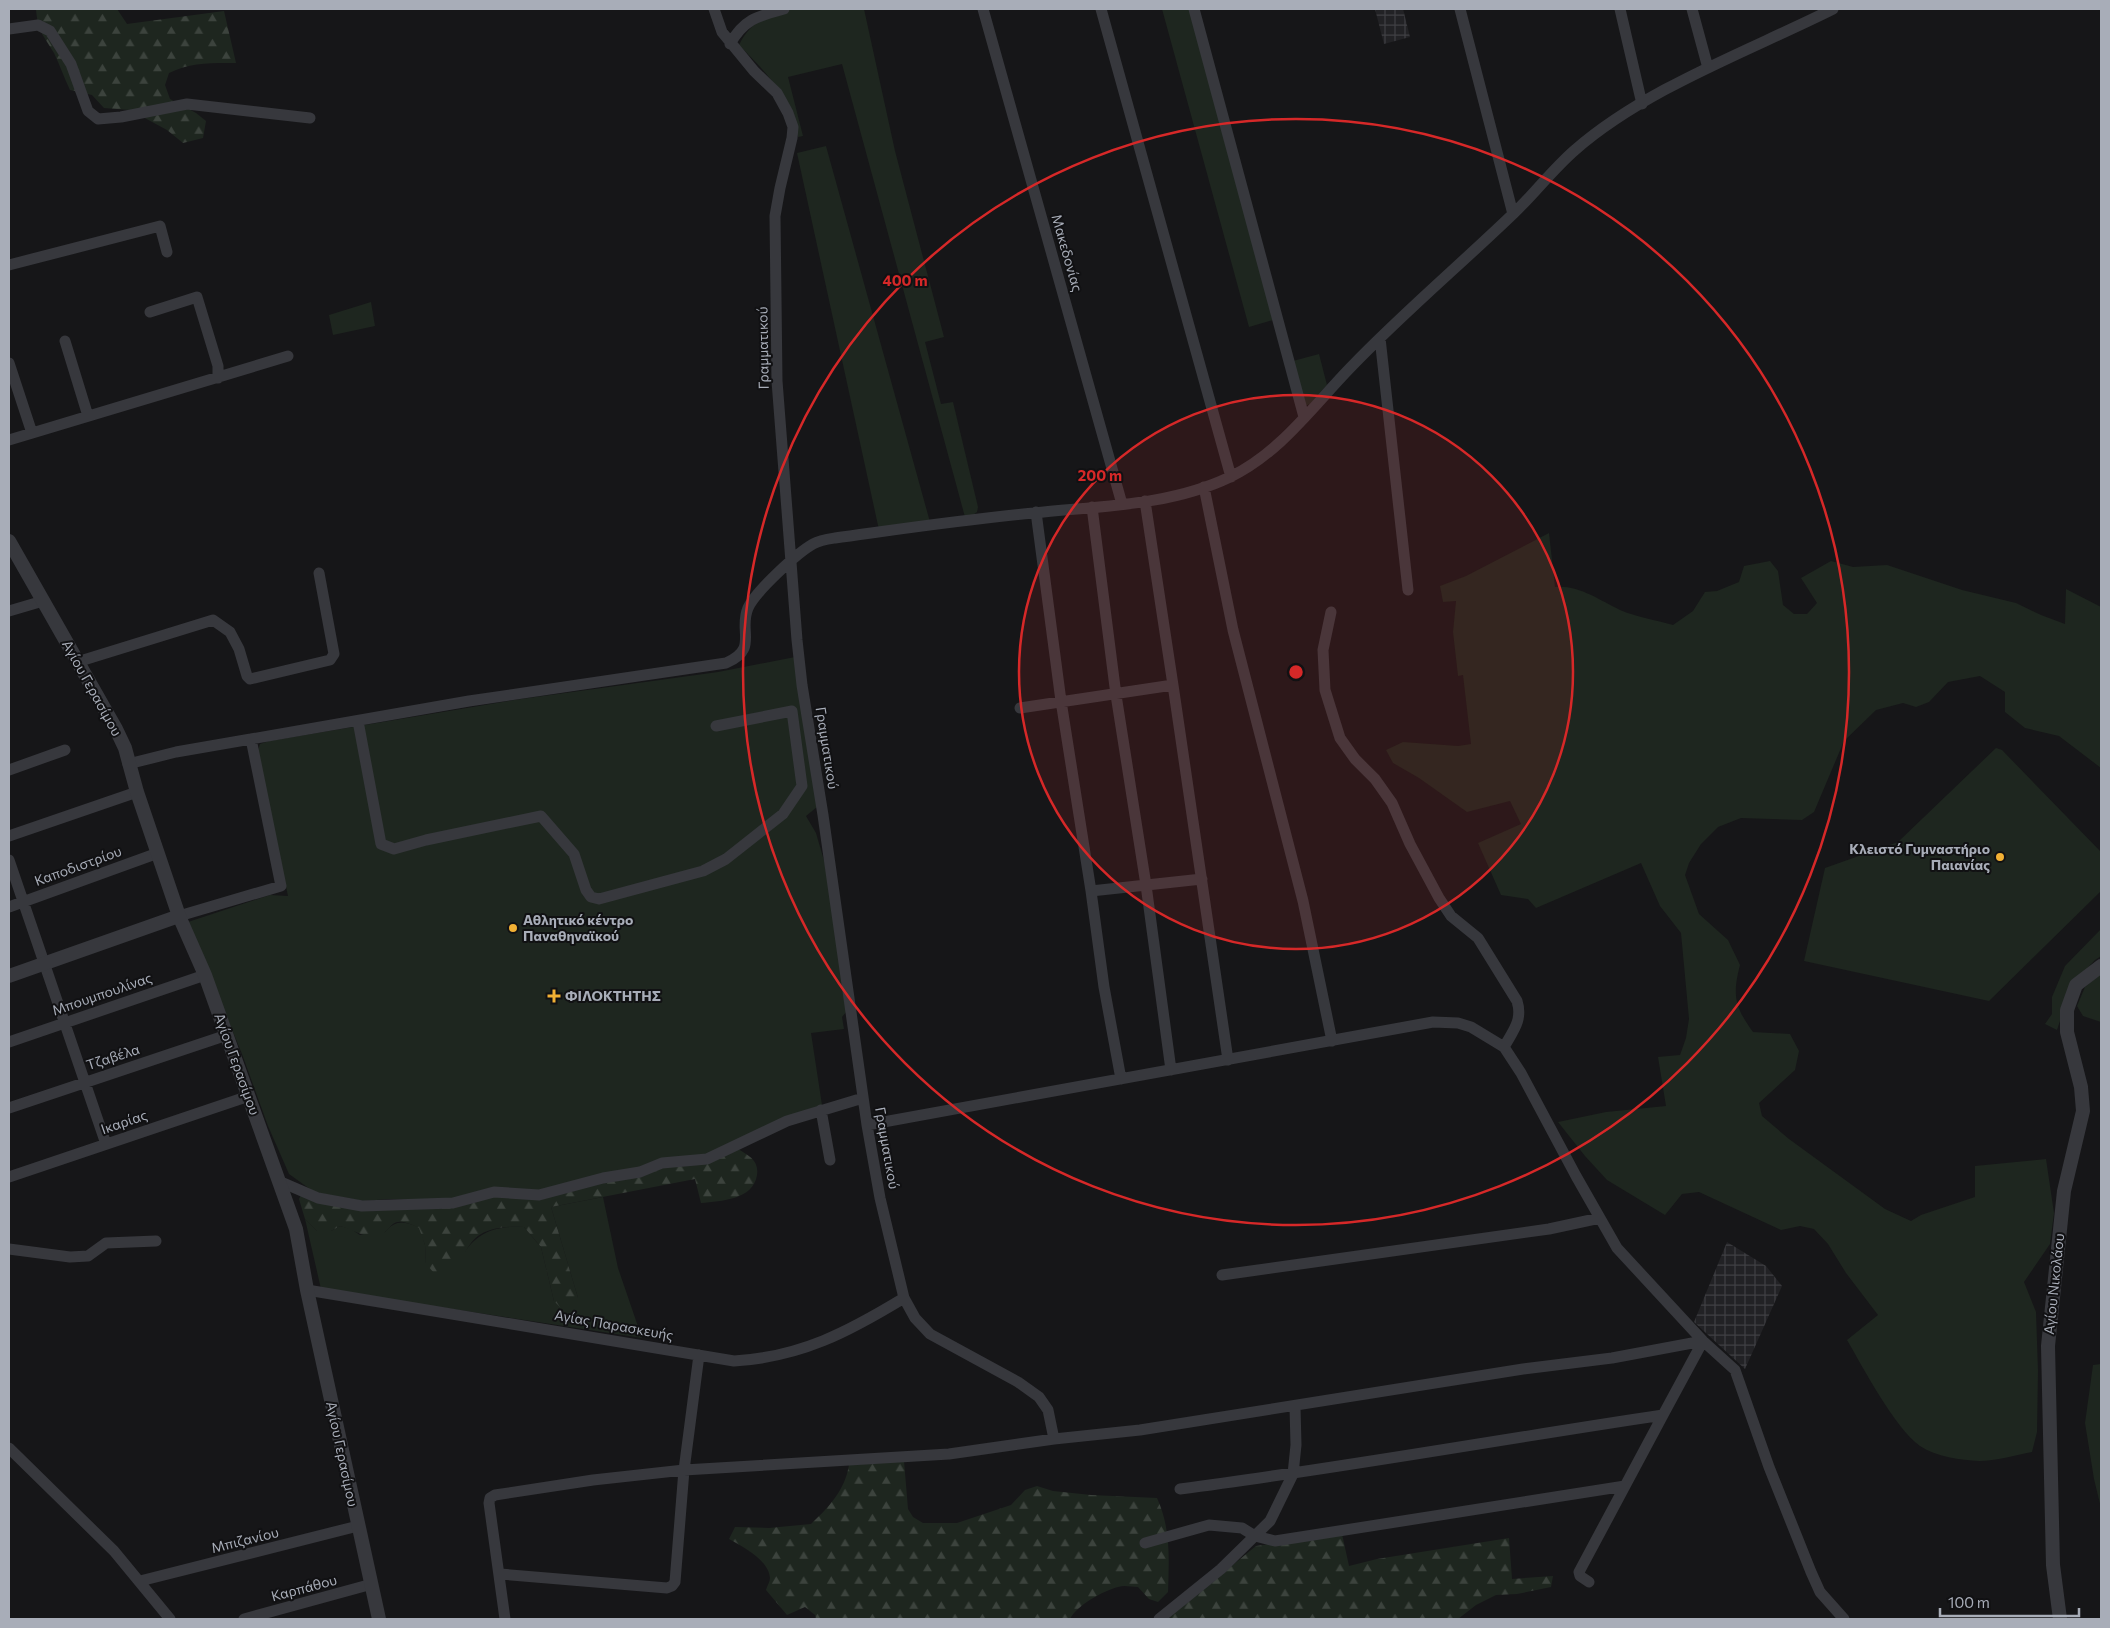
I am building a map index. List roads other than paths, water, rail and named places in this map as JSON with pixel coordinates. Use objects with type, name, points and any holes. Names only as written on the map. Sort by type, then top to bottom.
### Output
[{"type":"street","name":"Γραμματικού","points":[[714,9],[722,32],[730,44],[777,93],[793,127],[775,216],[777,381],[791,560],[802,685],[823,815],[867,1125],[880,1198],[904,1298],[915,1318],[930,1334],[1018,1382],[1039,1398],[1048,1410],[1054,1439]]},
{"type":"street","points":[[730,44],[746,22],[758,16],[784,9]]},
{"type":"street","name":"Μακεδονίας","points":[[982,9],[1122,504]]},
{"type":"street","points":[[1101,9],[1231,477]]},
{"type":"street","points":[[1194,9],[1304,417]]},
{"type":"street","points":[[1460,9],[1513,214]]},
{"type":"street","points":[[1620,9],[1642,104]]},
{"type":"street","points":[[1692,9],[1708,68]]},
{"type":"street","points":[[128,764],[176,752],[469,701],[726,664],[739,656],[745,645],[747,634],[745,619],[748,606],[791,560],[816,543],[830,539],[1036,512],[1092,508],[1146,501],[1204,487],[1231,477],[1282,442],[1380,338],[1513,214],[1574,151],[1601,130],[1642,104],[1708,68],[1833,9]]},
{"type":"street","points":[[9,29],[38,25],[50,31],[71,64],[88,111],[98,119],[121,117],[187,104],[310,118]]},
{"type":"street","points":[[9,265],[160,226],[167,252]]},
{"type":"street","points":[[150,312],[197,297],[200,301],[218,366],[218,378]]},
{"type":"street","points":[[1380,338],[1408,590]]},
{"type":"street","points":[[65,341],[88,416]]},
{"type":"street","points":[[9,440],[288,356]]},
{"type":"street","points":[[9,363],[32,433]]},
{"type":"street","points":[[1204,487],[1234,630],[1303,901],[1332,1040]]},
{"type":"street","points":[[1146,501],[1228,1060]]},
{"type":"street","points":[[1092,508],[1116,695],[1146,885],[1171,1070]]},
{"type":"street","points":[[1036,512],[1061,701],[1104,987],[1121,1079]]},
{"type":"street","name":"Αγίου Γερασίμου","points":[[9,540],[125,748],[136,792],[179,916],[205,975],[281,1182],[296,1229],[307,1290],[379,1619]]},
{"type":"street","points":[[77,662],[214,620],[230,632],[239,649],[247,676],[250,679],[330,660],[334,654],[320,574]]},
{"type":"street","points":[[9,611],[43,601]]},
{"type":"street","points":[[1331,612],[1323,650],[1325,690],[1340,738],[1355,759],[1375,779],[1392,803],[1410,844],[1439,898],[1451,916],[1478,938],[1517,1001],[1520,1020],[1504,1047]]},
{"type":"street","points":[[1020,708],[1173,685]]},
{"type":"street","points":[[358,721],[381,844],[394,849],[426,840],[541,816],[574,854],[586,890],[591,897],[599,898],[703,871],[726,859],[782,814],[802,786],[792,711],[716,726]]},
{"type":"street","points":[[9,976],[179,916],[281,886],[251,739]]},
{"type":"street","points":[[9,770],[65,750]]},
{"type":"street","points":[[9,836],[136,792]]},
{"type":"street","name":"Καποδιστρίου","points":[[9,907],[158,854]]},
{"type":"street","points":[[9,860],[106,1144]]},
{"type":"street","points":[[1091,891],[1202,879]]},
{"type":"street","name":"Αγίου Νικολάου","points":[[2060,1619],[2053,1565],[2048,1346],[2064,1190],[2083,1112],[2082,1087],[2067,1032],[2067,1010],[2076,985],[2101,966]]},
{"type":"street","name":"Μπουμπουλίνας","points":[[9,1042],[205,975]]},
{"type":"street","points":[[867,1125],[1433,1022],[1458,1022],[1471,1028],[1504,1047],[1521,1073],[1617,1248],[1703,1341],[1734,1370],[1769,1467],[1811,1572],[1820,1592],[1844,1619]]},
{"type":"street","name":"Τζαβέλα","points":[[9,1108],[227,1035]]},
{"type":"street","name":"Ικαρίας","points":[[9,1177],[248,1096]]},
{"type":"street","points":[[281,1182],[318,1198],[362,1206],[453,1203],[494,1192],[540,1195],[604,1178],[640,1172],[662,1163],[707,1159],[787,1121],[863,1098]]},
{"type":"street","points":[[821,1110],[830,1160]]},
{"type":"street","points":[[1222,1274],[1549,1228],[1600,1218]]},
{"type":"street","points":[[9,1249],[70,1257],[88,1256],[106,1243],[156,1241]]},
{"type":"street","name":"Αγίας Παρασκευής","points":[[307,1290],[734,1361],[760,1359],[804,1349],[844,1333],[904,1298]]},
{"type":"street","points":[[506,1619],[489,1503],[492,1496],[593,1480],[684,1470],[949,1454],[1054,1439],[1140,1430],[1295,1407],[1523,1369],[1612,1358],[1703,1341]]},
{"type":"street","points":[[1589,1582],[1580,1576],[1579,1572],[1703,1341]]},
{"type":"street","points":[[500,1574],[670,1588],[675,1582],[684,1470],[699,1356]]},
{"type":"street","points":[[1159,1619],[1221,1569],[1270,1521],[1294,1474],[1296,1445],[1295,1407]]},
{"type":"street","points":[[1180,1489],[1294,1474],[1521,1436],[1662,1415]]},
{"type":"street","points":[[9,1448],[114,1551],[170,1619]]},
{"type":"street","points":[[1145,1543],[1209,1525],[1242,1528],[1255,1536],[1275,1542],[1625,1486]]},
{"type":"street","name":"Μπιζανίου","points":[[140,1581],[358,1526]]},
{"type":"street","name":"Καρπάθου","points":[[244,1619],[372,1584]]},
{"type":"place","name":"Κλειστό Γυμναστήριο Παιανίας","points":[[2000,857]]},
{"type":"place","name":"Αθλητικό κέντρο Παναθηναϊκού","points":[[513,928]]},
{"type":"place","name":"ΦΙΛΟΚΤΗΤΗΣ","points":[[554,996]]}]
